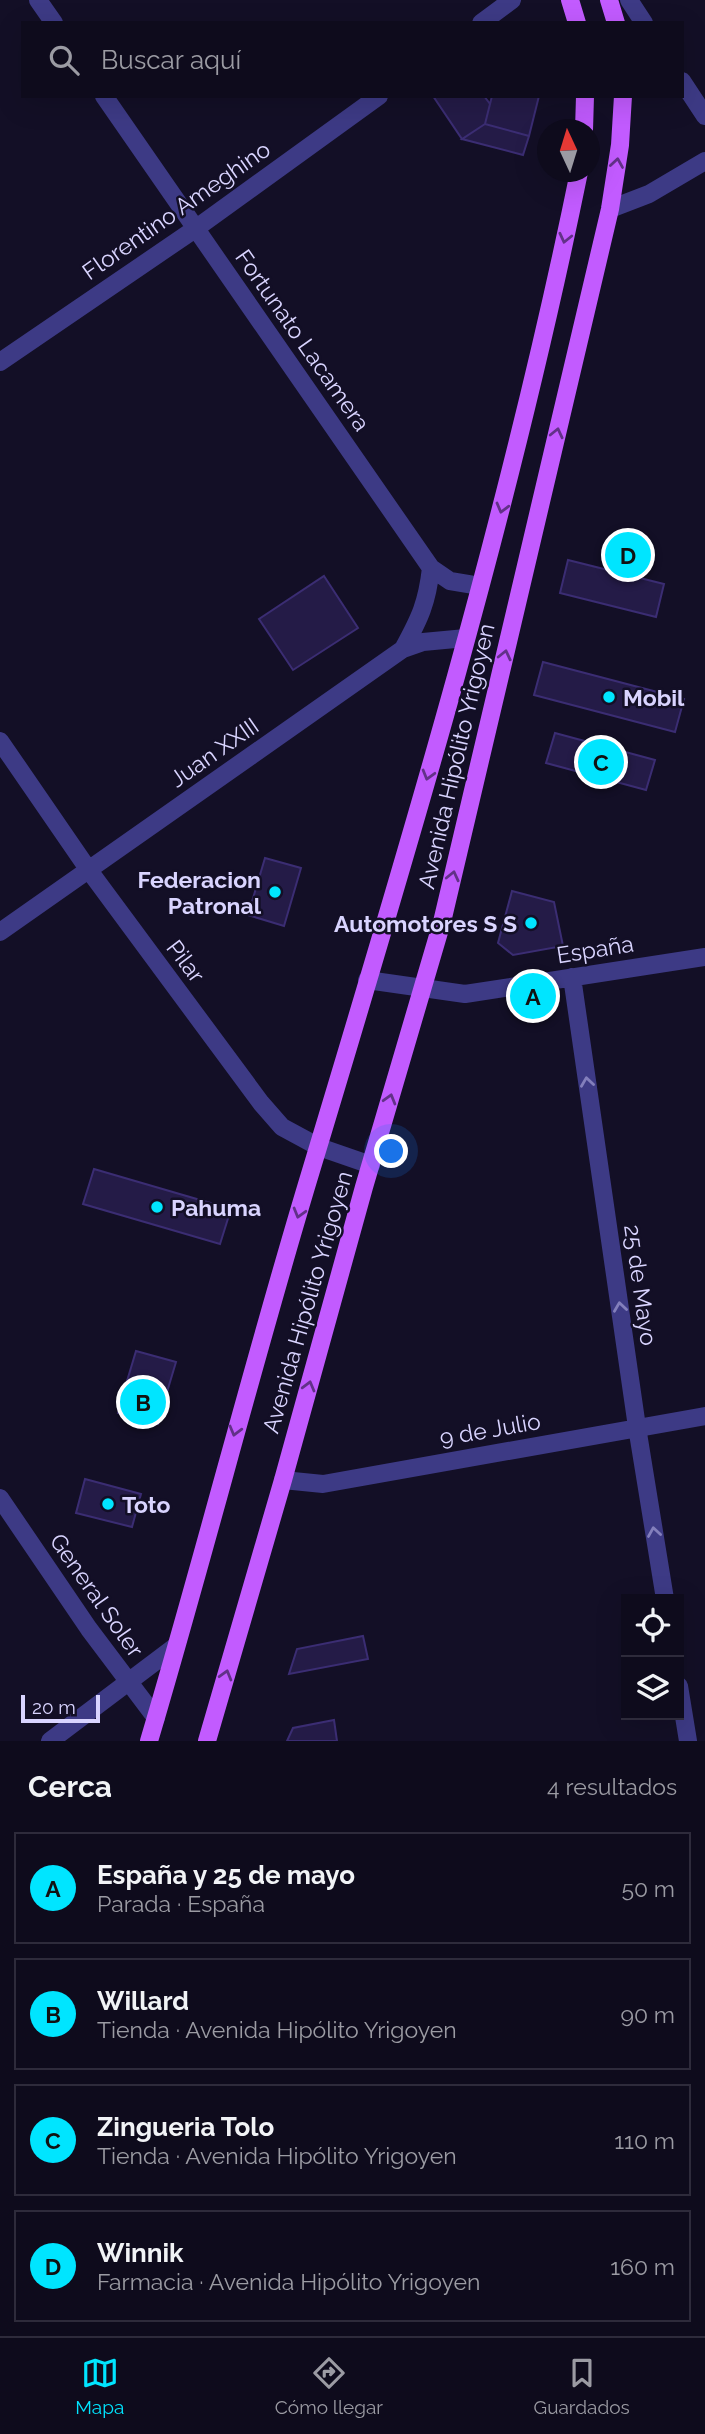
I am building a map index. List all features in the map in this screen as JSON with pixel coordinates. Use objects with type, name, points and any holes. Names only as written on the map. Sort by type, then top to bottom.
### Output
[{"type":"main road","points":[[570,0],[576,21]]},
{"type":"main road","points":[[609,0],[614,21]]},
{"type":"main road","points":[[584,119],[585,98]]},
{"type":"main road","name":"Avenida Hipólito Yrigoyen","points":[[207,1741],[445,908],[610,209],[620,145],[623,98]]},
{"type":"main road","name":"Avenida Hipólito Yrigoyen","points":[[149,1741],[240,1412],[367,980],[392,906],[503,505],[577,182]]},
{"type":"street","points":[[38,0],[53,21]]},
{"type":"street","points":[[484,21],[512,0]]},
{"type":"street","points":[[629,0],[642,21]]},
{"type":"street","points":[[684,84],[705,116]]},
{"type":"street","name":"Fortunato Lacamera","points":[[105,98],[431,568],[450,581],[480,586]]},
{"type":"street","name":"Florentino Ameghino","points":[[0,362],[195,229],[376,98]]},
{"type":"street","points":[[610,209],[649,194],[705,161]]},
{"type":"street","points":[[403,649],[422,615],[431,568]]},
{"type":"street","name":"Juan XXIII","points":[[0,932],[403,649],[423,642],[466,638]]},
{"type":"street","name":"Pilar","points":[[0,741],[88,869],[261,1103],[282,1127],[319,1147],[371,1165]]},
{"type":"street","name":"España","points":[[367,980],[465,994],[705,957]]},
{"type":"street","name":"25 de Mayo","points":[[572,977],[637,1427],[664,1594]]},
{"type":"street","name":"9 de Julio","points":[[283,1480],[323,1484],[705,1416]]},
{"type":"street","name":"General Soler","points":[[0,1498],[89,1629],[156,1718]]},
{"type":"street","points":[[50,1741],[176,1646]]},
{"type":"street","points":[[684,1717],[688,1741]]},
{"type":"building","points":[[434,98],[486,98],[490,104],[485,124],[462,139]]},
{"type":"building","points":[[492,98],[538,98],[529,136],[485,124]]},
{"type":"building","points":[[485,124],[529,136],[523,155],[462,139]]},
{"type":"building","points":[[622,533],[645,540],[635,577],[611,570]]},
{"type":"building","points":[[568,560],[664,584],[656,617],[560,593]]},
{"type":"building","points":[[324,576],[358,628],[293,670],[259,619]]},
{"type":"building","name":"Mobil","points":[[543,662],[684,699],[675,732],[534,695]]},
{"type":"building","points":[[555,733],[655,760],[646,790],[546,763]]},
{"type":"building","name":"Federacion Patronal","points":[[265,858],[301,868],[284,926],[248,915]]},
{"type":"building","name":"Automotores S S","points":[[512,891],[554,902],[563,946],[513,955],[498,943]]},
{"type":"building","name":"Pahuma","points":[[94,1169],[231,1209],[220,1244],[83,1204]]},
{"type":"building","points":[[136,1351],[176,1362],[167,1392],[127,1381]]},
{"type":"building","points":[[127,1381],[167,1392],[158,1424],[118,1413]]},
{"type":"building","name":"Toto","points":[[85,1479],[141,1494],[132,1527],[76,1513]]},
{"type":"building","points":[[363,1636],[368,1659],[289,1674],[297,1649]]},
{"type":"building","points":[[334,1720],[337,1741],[287,1741],[293,1728]]},
{"type":"place","name":"Winnik","points":[[628,555]]},
{"type":"place","name":"Mobil","points":[[609,697]]},
{"type":"place","name":"Zingueria Tolo","points":[[601,762]]},
{"type":"place","name":"Federacion Patronal","points":[[275,892]]},
{"type":"place","name":"Automotores S S","points":[[531,923]]},
{"type":"place","name":"España y 25 de mayo","points":[[533,996]]},
{"type":"place","name":"Pahuma","points":[[157,1207]]},
{"type":"place","name":"Willard","points":[[143,1402]]},
{"type":"place","name":"Toto","points":[[108,1504]]}]
